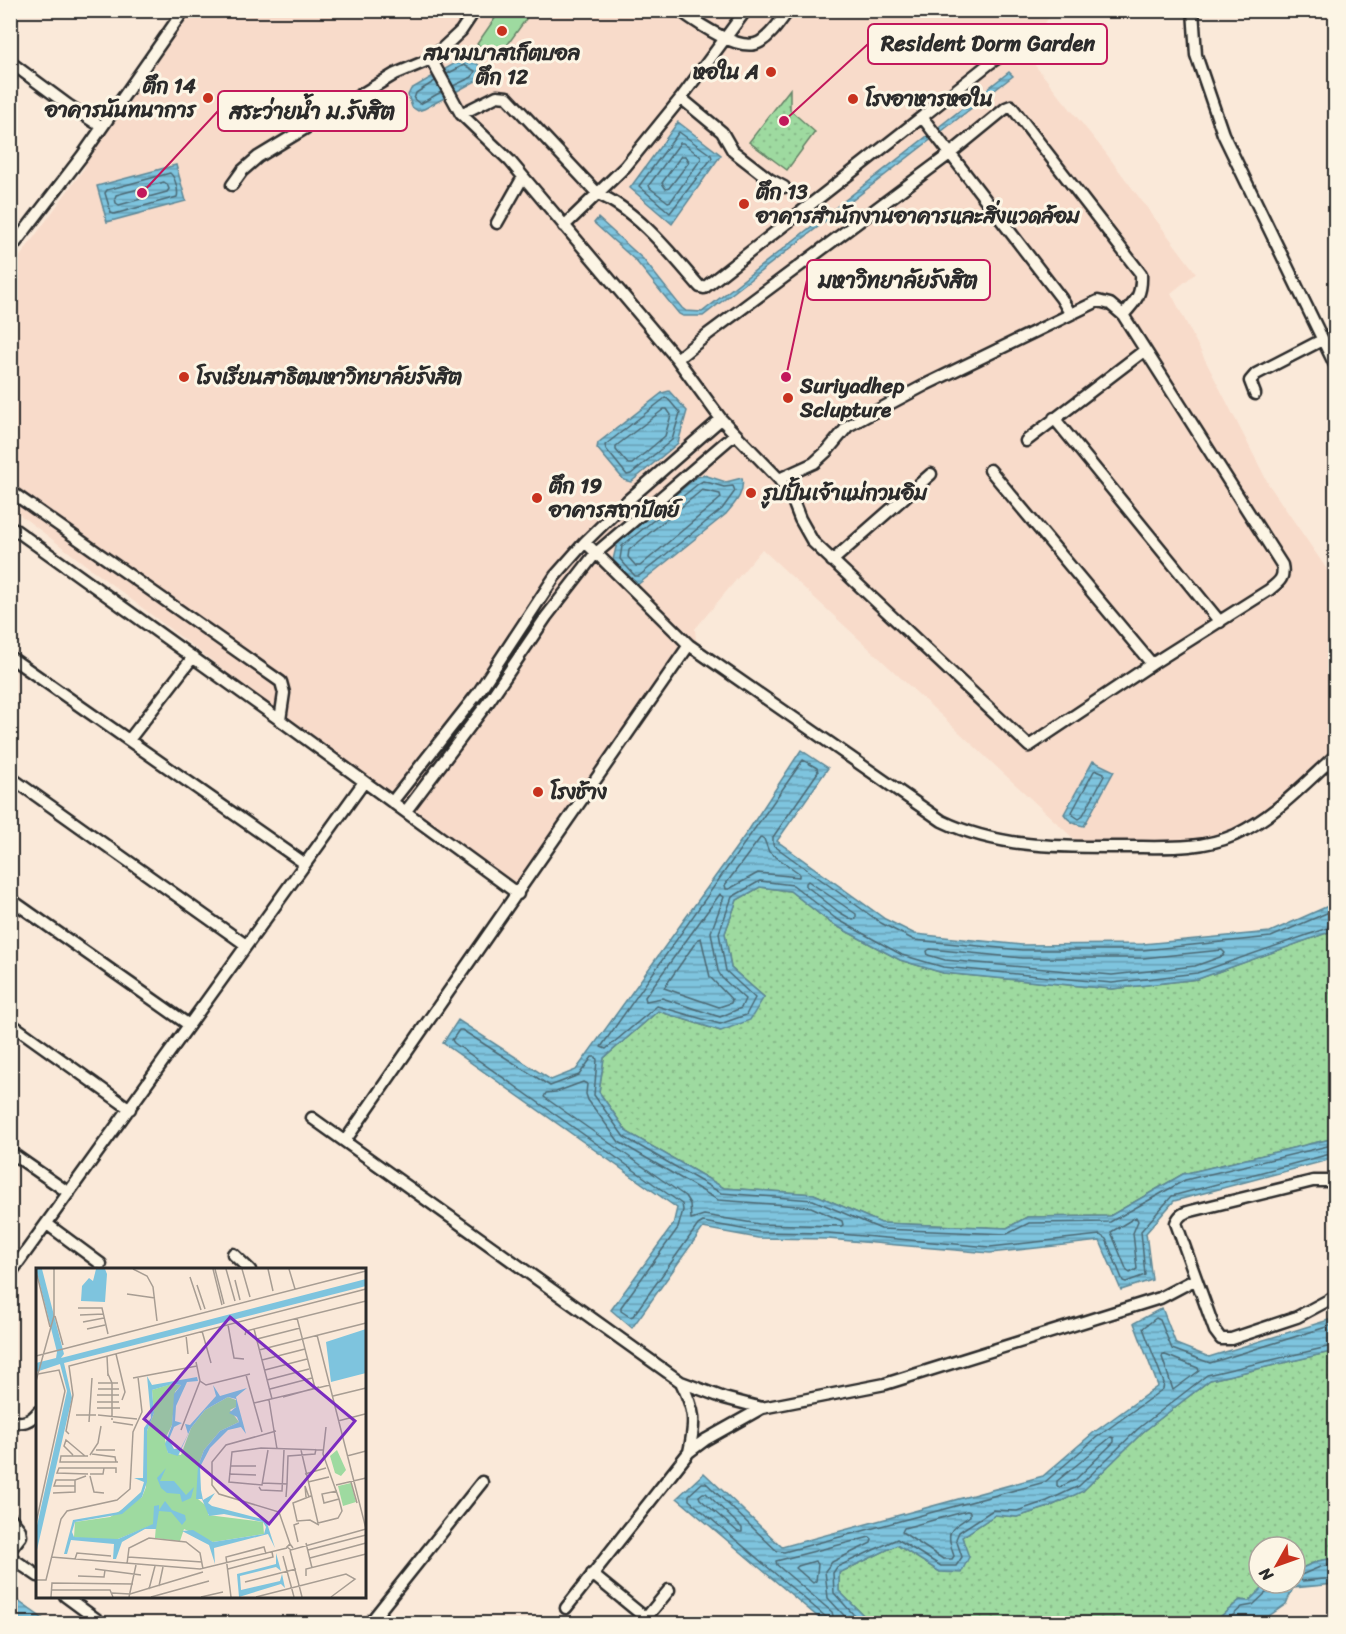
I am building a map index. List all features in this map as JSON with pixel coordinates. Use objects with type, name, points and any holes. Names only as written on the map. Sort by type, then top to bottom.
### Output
[{"type":"street","points":[[10,250],[102,127],[184,10]]},
{"type":"street","points":[[232,185],[242,171],[258,157],[395,74],[431,59],[461,31],[475,10]]},
{"type":"street","points":[[679,10],[726,39],[740,44],[755,45],[774,29],[789,10]]},
{"type":"street","points":[[564,226],[625,168],[681,98],[746,10]]},
{"type":"street","points":[[1193,10],[1196,55],[1216,114],[1335,367]]},
{"type":"street","points":[[459,110],[497,96],[507,97],[598,194],[612,200],[665,245],[700,287],[704,288],[925,120],[990,63],[1030,36]]},
{"type":"street","points":[[431,59],[459,110],[510,161],[677,359],[721,419],[779,479],[791,496],[800,519],[813,542],[1029,746],[1277,584],[1284,573],[1282,565],[1123,315],[1110,304],[1098,301],[848,426],[814,463],[779,479]]},
{"type":"street","points":[[10,62],[102,127]]},
{"type":"street","points":[[681,98],[722,132],[733,151],[769,179],[784,187]]},
{"type":"street","points":[[677,359],[1011,106],[1016,109],[1141,274],[1142,289],[1136,302],[1123,315]]},
{"type":"street","points":[[925,120],[1070,313]]},
{"type":"street","points":[[497,223],[523,177]]},
{"type":"street","points":[[1255,394],[1250,381],[1256,374],[1322,340]]},
{"type":"street","points":[[1026,441],[1145,350]]},
{"type":"street","points":[[1054,418],[1220,622]]},
{"type":"street","points":[[392,802],[478,693],[555,576],[585,542],[627,501],[721,419]]},
{"type":"street","points":[[406,811],[489,701],[546,617],[596,554],[735,434]]},
{"type":"street","points":[[990,470],[1152,664]]},
{"type":"street","points":[[832,561],[931,474]]},
{"type":"street","points":[[10,490],[281,682],[284,693],[280,720]]},
{"type":"street","points":[[10,526],[518,894]]},
{"type":"street","points":[[585,542],[689,645],[942,821],[961,830],[1005,841],[1041,846],[1193,846],[1218,841],[1237,834],[1270,812],[1335,755]]},
{"type":"street","points":[[345,1141],[689,645]]},
{"type":"street","points":[[10,657],[304,863]]},
{"type":"street","points":[[129,740],[192,657]]},
{"type":"street","points":[[10,777],[246,945]]},
{"type":"street","points":[[10,1274],[364,782]]},
{"type":"street","points":[[10,899],[189,1025]]},
{"type":"street","points":[[10,1023],[130,1109]]},
{"type":"street","points":[[312,1118],[681,1382],[724,1398],[762,1408]]},
{"type":"street","points":[[10,1152],[69,1193]]},
{"type":"street","points":[[1335,1181],[1313,1181],[1182,1214],[1176,1223],[1217,1336],[1224,1340],[1297,1317],[1335,1296]]},
{"type":"street","points":[[47,1224],[100,1264]]},
{"type":"street","points":[[233,1254],[249,1268]]},
{"type":"street","points":[[566,1608],[689,1452],[705,1440],[762,1408],[885,1384],[1160,1298],[1196,1279]]},
{"type":"street","points":[[681,1382],[694,1413],[694,1429],[689,1452]]},
{"type":"street","points":[[10,1421],[20,1423],[28,1421],[36,1414]]},
{"type":"street","points":[[369,1623],[482,1482]]},
{"type":"street","points":[[10,1518],[20,1530],[21,1536],[10,1550]]},
{"type":"street","points":[[10,1557],[36,1575]]},
{"type":"street","points":[[592,1574],[650,1621],[669,1590]]},
{"type":"street","points":[[79,1600],[103,1623]]},
{"type":"shaded area","points":[[186,11],[1053,11],[1025,53],[1105,152],[1196,273],[1171,293],[1269,485],[1335,581],[1335,759],[1237,836],[1087,851],[762,549],[695,629],[696,640],[685,662],[522,897],[11,508],[11,269],[85,167],[82,156]]},
{"type":"green space","name":"สนามบาสเก็ตบอล ตึก 12","points":[[500,11],[514,11],[526,19],[498,58],[477,44]]},
{"type":"green space","points":[[790,89],[790,110],[815,132],[787,170],[749,142]]},
{"type":"green space","points":[[760,887],[790,891],[831,923],[900,960],[943,973],[1112,989],[1198,979],[1335,930],[1335,1138],[1183,1174],[1110,1216],[1027,1217],[1007,1228],[881,1223],[814,1194],[724,1188],[627,1132],[599,1092],[604,1058],[658,1011],[720,1031],[764,997],[731,968],[725,933],[737,900]]},
{"type":"green space","points":[[1335,1351],[1335,1558],[1307,1566],[1307,1535],[1247,1535],[1247,1595],[1255,1595],[1249,1601],[1240,1600],[1213,1623],[871,1623],[839,1591],[839,1573],[897,1545],[940,1572],[962,1537],[995,1515],[1017,1517],[1049,1507],[1083,1491],[1143,1432],[1210,1380]]},
{"type":"water","points":[[464,58],[477,64],[482,76],[424,109],[418,111],[412,107],[408,95],[411,89]]},
{"type":"water","points":[[1009,72],[1013,76],[703,316],[679,314],[636,261],[594,223],[598,218],[643,259],[682,308],[686,311],[702,312]]},
{"type":"water","points":[[678,122],[721,155],[672,224],[630,188]]},
{"type":"water","points":[[176,165],[186,201],[107,222],[97,186]]},
{"type":"water","points":[[669,391],[687,411],[678,443],[631,482],[624,480],[597,448],[598,443],[662,393]]},
{"type":"water","points":[[704,475],[726,482],[742,478],[742,488],[738,498],[726,514],[636,586],[613,560],[617,543],[697,477]]},
{"type":"water","points":[[801,750],[828,768],[777,841],[885,919],[915,934],[1022,945],[1143,944],[1270,932],[1335,903],[1335,930],[1198,979],[1112,989],[943,973],[900,960],[831,923],[790,891],[760,887],[737,900],[725,933],[731,968],[764,997],[750,1020],[721,1031],[658,1011],[604,1058],[599,1092],[627,1132],[724,1188],[814,1194],[881,1223],[1007,1228],[1027,1217],[1110,1216],[1183,1174],[1335,1138],[1335,1161],[1332,1159],[1174,1201],[1146,1233],[1152,1280],[1121,1290],[1100,1241],[990,1253],[828,1239],[758,1238],[703,1228],[632,1328],[611,1310],[673,1225],[677,1208],[443,1043],[458,1020],[551,1080],[576,1070],[748,831]]},
{"type":"water","points":[[1093,761],[1114,771],[1084,826],[1081,826],[1070,821],[1064,814]]},
{"type":"water","points":[[1162,1308],[1176,1344],[1209,1357],[1335,1318],[1335,1351],[1210,1380],[1143,1432],[1083,1491],[1049,1507],[1017,1517],[995,1515],[962,1537],[969,1557],[961,1573],[940,1572],[897,1545],[839,1573],[839,1591],[871,1623],[825,1623],[677,1498],[704,1473],[782,1547],[1043,1476],[1093,1433],[1158,1386],[1134,1323]]},
{"type":"water","points":[[1335,1558],[1335,1584],[1307,1587],[1307,1566]]},
{"type":"water","points":[[1255,1595],[1290,1595],[1286,1604],[1259,1623],[1213,1623],[1240,1600],[1249,1601]]},
{"type":"water","points":[[11,1596],[49,1623],[11,1623]]},
{"type":"place","name":"สนามบาสเก็ตบอล ตึก 12","points":[[502,31]]},
{"type":"place","name":"หอใน A","points":[[771,72]]},
{"type":"place","name":"ตึก 14 อาคารนันทนาการ","points":[[208,98]]},
{"type":"place","name":"โรงอาหารหอใน","points":[[853,99]]},
{"type":"place","name":"Resident Dorm Garden","points":[[784,121]]},
{"type":"place","name":"สระว่ายน้ำ ม.รังสิต","points":[[142,193]]},
{"type":"place","name":"ตึก 13 อาคารสำนักงานอาคารและสิ่งแวดล้อม","points":[[744,204]]},
{"type":"place","name":"โรงเรียนสาธิตมหาวิทยาลัยรังสิต","points":[[184,377]]},
{"type":"place","name":"มหาวิทยาลัยรังสิต","points":[[786,377]]},
{"type":"place","name":"Suriyadhep Sclupture","points":[[788,398]]},
{"type":"place","name":"รูปปั้นเจ้าแม่กวนอิม","points":[[751,493]]},
{"type":"place","name":"ตึก 19 อาคารสถาปัตย์","points":[[537,498]]},
{"type":"place","name":"โรงช้าง","points":[[538,792]]}]
